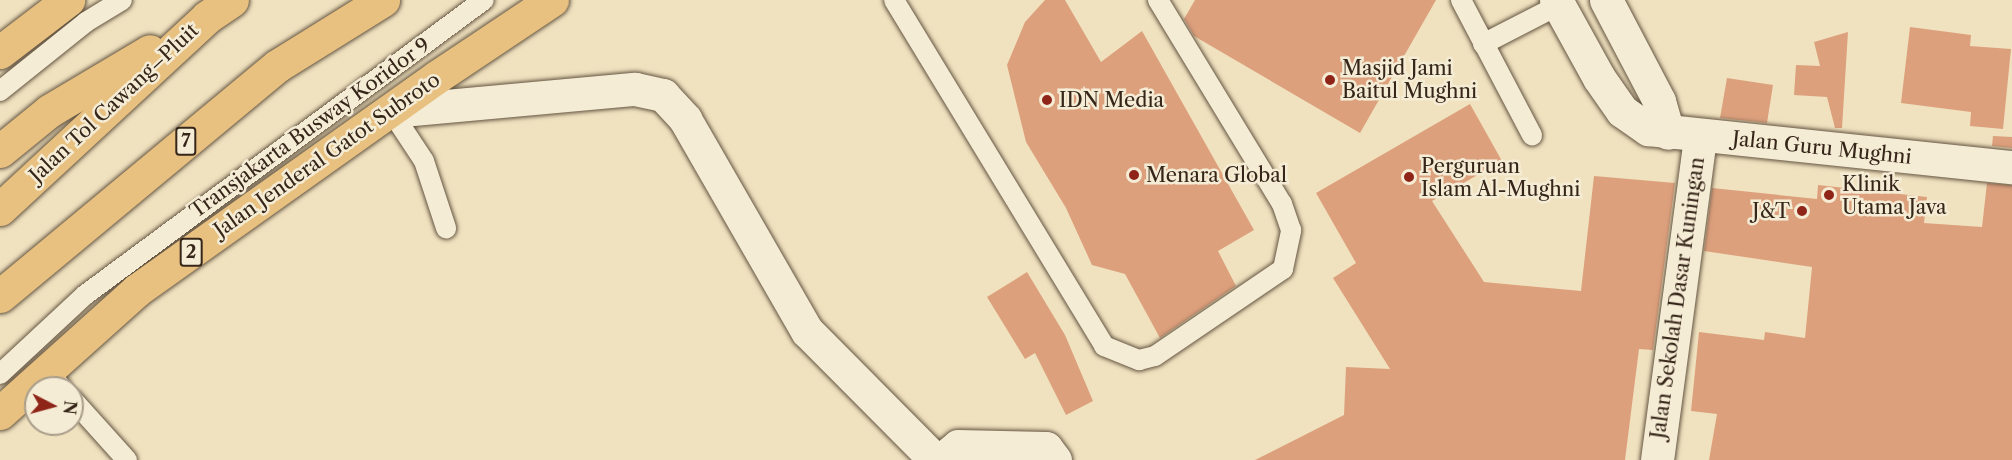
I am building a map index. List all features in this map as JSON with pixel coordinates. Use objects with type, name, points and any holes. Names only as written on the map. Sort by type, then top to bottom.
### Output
[{"type":"highway","points":[[0,52],[68,0]]},
{"type":"highway","name":"7","points":[[0,296],[278,66],[383,0]]},
{"type":"highway","name":"Jalan Jenderal Gatot Subroto","points":[[58,376],[137,290],[552,0]]},
{"type":"highway","points":[[0,151],[49,111],[219,8]]},
{"type":"highway","name":"Jalan Tol Cawang–Pluit","points":[[0,209],[219,8]]},
{"type":"highway","name":"Jalan Jenderal Gatot Subroto","points":[[0,413],[24,398]]},
{"type":"street","points":[[1606,0],[1659,101],[1684,135]]},
{"type":"street","name":"Jalan Guru Mughni","points":[[1557,2],[1599,78],[1622,111],[1648,129],[1684,135],[2012,167]]},
{"type":"street","points":[[391,111],[635,89],[663,95],[685,119],[807,331],[935,460]]},
{"type":"street","name":"Jalan Sekolah Dasar Kuningan","points":[[1657,460],[1684,135]]},
{"type":"street","points":[[941,460],[958,446],[1051,454]]},
{"type":"lane","points":[[0,92],[86,22],[122,0]]},
{"type":"lane","name":"Transjakarta Busway Koridor 9","points":[[0,374],[85,295],[484,0]]},
{"type":"lane","points":[[894,0],[1104,346],[1139,360],[1155,356],[1283,268],[1291,230],[1282,204],[1158,0]]},
{"type":"lane","points":[[1461,0],[1532,135]]},
{"type":"lane","points":[[1483,44],[1557,2]]},
{"type":"lane","points":[[391,111],[424,161],[446,228]]},
{"type":"lane","points":[[84,412],[127,460]]},
{"type":"building","name":"Menara Global","points":[[1045,0],[1065,0],[1101,62],[1142,31],[1254,230],[1218,251],[1236,286],[1160,338],[1125,274],[1092,265],[1066,208],[1026,142],[1007,65],[1025,22]]},
{"type":"building","name":"Masjid Jami Baitul Mughni","points":[[1195,0],[1436,0],[1360,133],[1194,36],[1184,19]]},
{"type":"building","points":[[1910,27],[1971,35],[1970,46],[2011,49],[2003,129],[1970,126],[1971,112],[1901,103]]},
{"type":"building","points":[[1848,32],[1842,128],[1835,128],[1827,97],[1794,95],[1796,65],[1820,66],[1814,42]]},
{"type":"building","points":[[1727,78],[1773,85],[1767,123],[1720,118]]},
{"type":"building","points":[[1470,104],[1502,161],[1432,201],[1484,282],[1581,291],[1594,176],[1675,183],[1653,350],[1639,349],[1625,460],[1255,460],[1344,415],[1346,367],[1390,369],[1333,278],[1356,263],[1316,193]]},
{"type":"building","points":[[1993,136],[2012,137],[2012,148],[1992,146]]},
{"type":"building","points":[[1987,183],[2012,185],[2012,460],[1709,460],[1717,414],[1691,411],[1699,332],[1764,340],[1765,332],[1805,338],[1812,267],[1704,251],[1712,188],[1817,199],[1818,185],[1927,197],[1924,223],[1982,227]]},
{"type":"building","points":[[1027,272],[1065,335],[1093,401],[1066,415],[1035,353],[1025,359],[987,297]]},
{"type":"place","name":"Masjid Jami Baitul Mughni","points":[[1330,80]]},
{"type":"place","name":"IDN Media","points":[[1047,100]]},
{"type":"place","name":"Menara Global","points":[[1134,175]]},
{"type":"place","name":"Perguruan Islam Al-Mughni","points":[[1409,177]]},
{"type":"place","name":"Klinik Utama Java","points":[[1829,195]]},
{"type":"place","name":"J&T","points":[[1802,211]]}]
